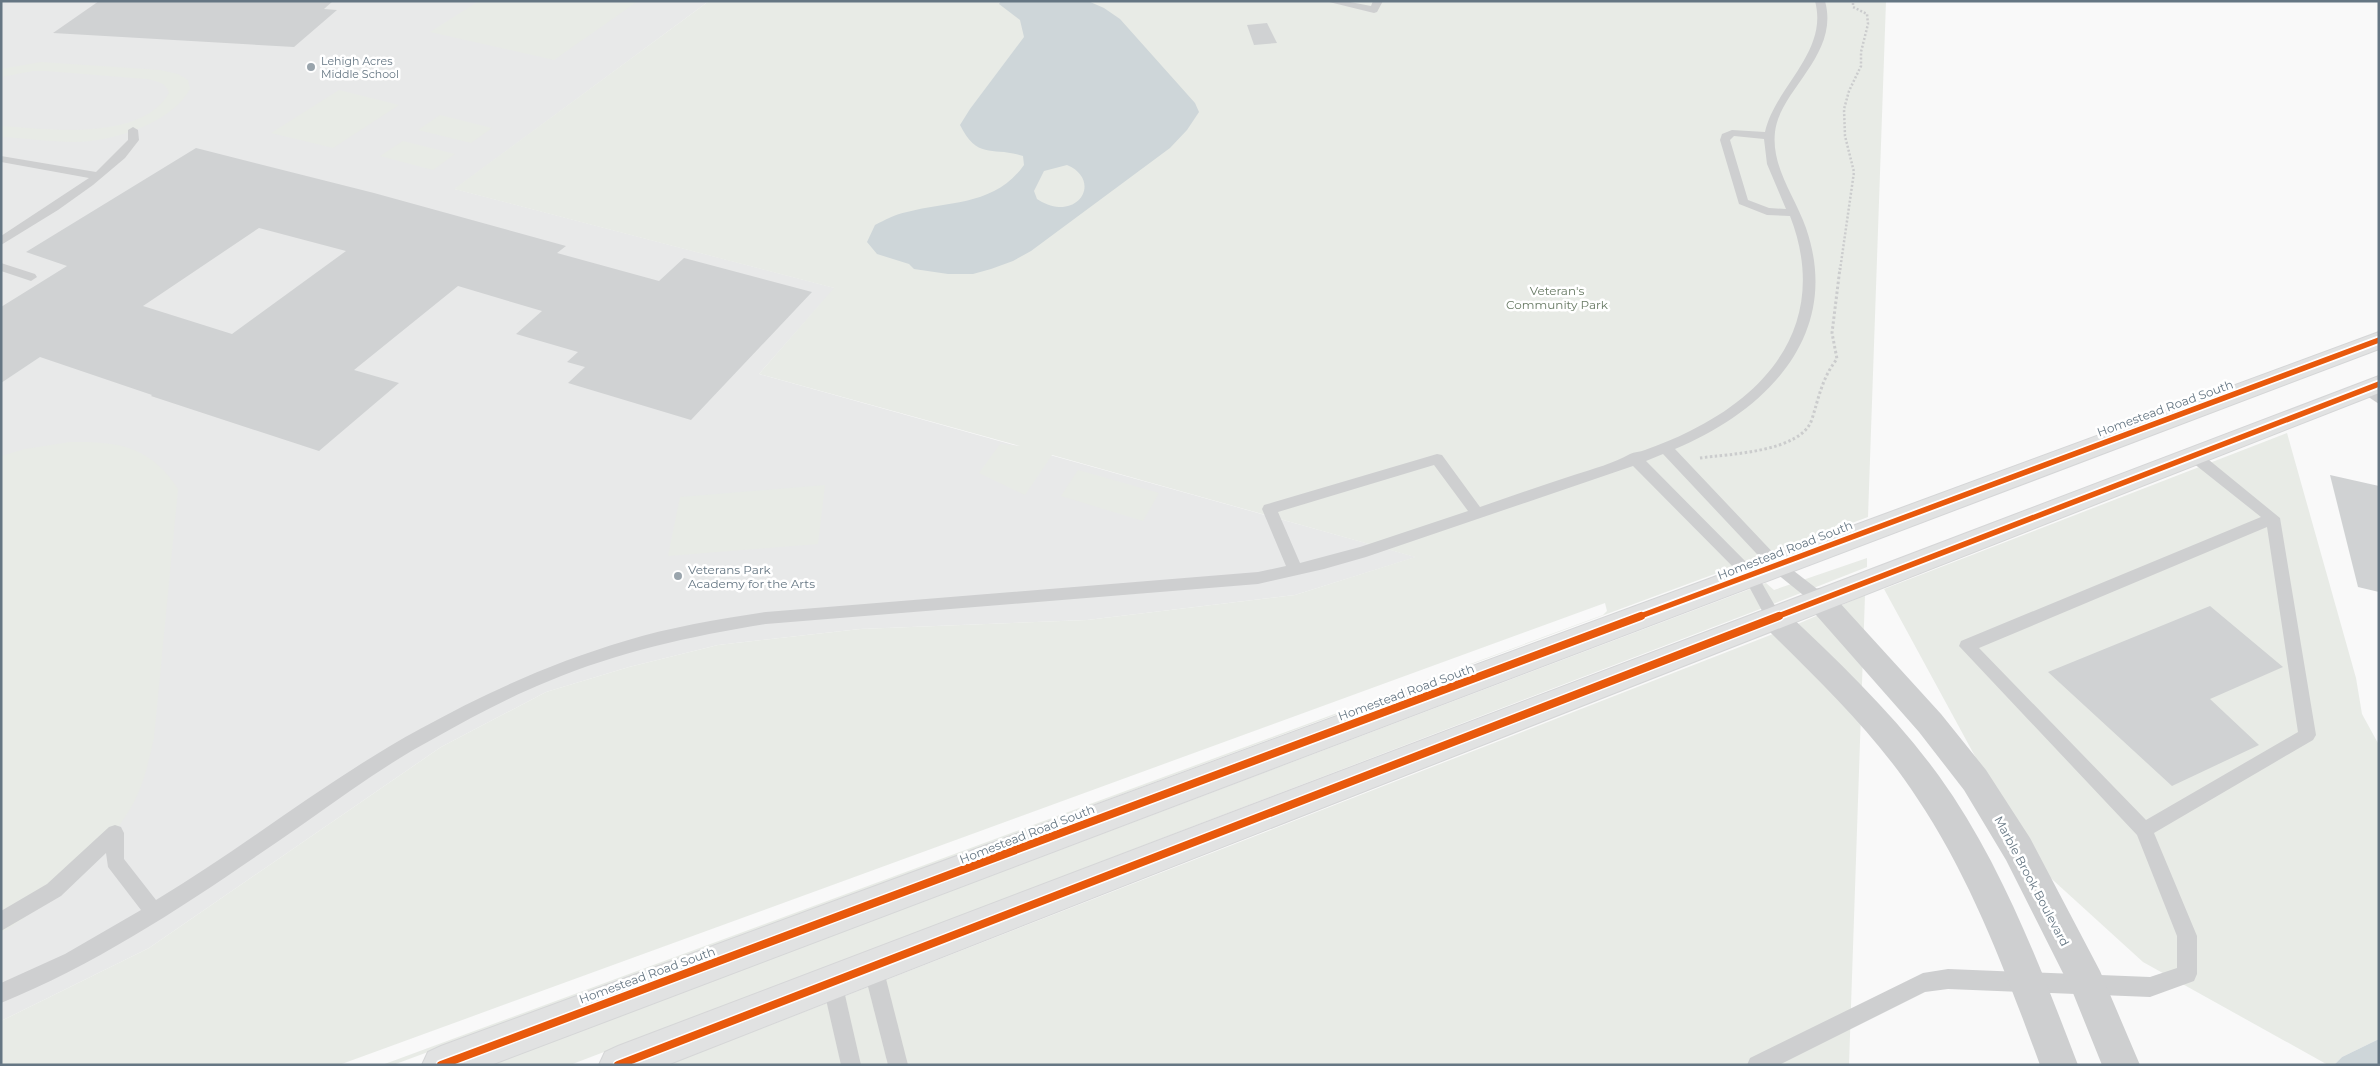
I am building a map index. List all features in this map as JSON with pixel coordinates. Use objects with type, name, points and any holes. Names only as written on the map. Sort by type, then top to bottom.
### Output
[{"type":"main road","name":"Homestead Road South","points":[[441,1065],[2379,340]]},
{"type":"main road","points":[[2298,371],[2374,383]]},
{"type":"main road","points":[[618,1065],[1819,599],[2193,456],[2374,383]]},
{"type":"street","name":"Marble Brook Boulevard","points":[[1819,599],[1930,723],[1975,780],[2018,849],[2087,983],[2121,1065]]},
{"type":"street","points":[[1774,618],[1856,697],[1904,754],[1949,819],[1992,903],[2026,980],[2059,1065]]},
{"type":"lane","points":[[1330,1],[1374,10],[1378,1]]},
{"type":"lane","points":[[1,994],[72,961],[154,912],[203,882],[317,803],[426,734],[543,676],[626,647],[708,627],[766,618],[1258,578],[1333,561],[1477,513],[1684,439],[1737,410],[1775,375],[1788,355],[1805,319],[1810,259],[1794,213],[1772,161],[1769,148],[1772,121],[1781,103],[1807,66],[1814,50],[1823,16],[1820,1]]},
{"type":"lane","points":[[1,241],[49,210],[117,160],[134,140],[133,130]]},
{"type":"lane","points":[[1770,136],[1732,133],[1726,136],[1725,140],[1743,202],[1767,211],[1794,213]]},
{"type":"lane","points":[[1,159],[97,176]]},
{"type":"lane","points":[[1,267],[31,276]]},
{"type":"lane","points":[[1664,447],[1763,570],[1774,618]]},
{"type":"lane","points":[[2144,830],[2306,736],[2273,518],[2193,456]]},
{"type":"lane","points":[[1295,569],[1269,509],[1437,458],[1477,513]]},
{"type":"lane","points":[[1634,458],[1763,570],[1819,599]]},
{"type":"lane","points":[[1757,1065],[1923,983],[1948,979],[2026,980],[2150,986],[2187,974],[2187,936],[2144,830],[1967,646],[2273,518]]},
{"type":"lane","points":[[1,922],[54,890],[115,833],[115,861],[154,912]]},
{"type":"lane","points":[[872,967],[898,1065]]},
{"type":"lane","points":[[832,982],[851,1065]]},
{"type":"shaded area","name":"Veterans Park Academy for the Arts","points":[[1,1],[709,1],[455,189],[835,288],[759,374],[1416,557],[1295,595],[1087,620],[860,629],[718,645],[629,667],[546,692],[441,747],[149,948],[1,1021]]},
{"type":"shaded area","points":[[1001,1],[1088,1],[1104,8],[1120,19],[1195,103],[1199,112],[1187,130],[1170,148],[1031,251],[1013,261],[973,274],[948,274],[914,269],[909,264],[877,254],[867,242],[875,225],[903,213],[971,200],[986,195],[1000,188],[1024,165],[1023,156],[987,150],[973,144],[960,125],[1024,37],[1020,20],[999,4]],"holes":[[[1067,165],[1076,170],[1082,177],[1084,184],[1084,191],[1076,203],[1056,207],[1037,199],[1034,191],[1044,171]]]},
{"type":"shaded area","points":[[2379,1039],[2379,1065],[2334,1065],[2342,1057]]},
{"type":"green space","points":[[479,1],[638,1],[554,60],[430,32]]},
{"type":"green space","name":"Veteran's Community Park","points":[[709,1],[1886,1],[1868,517],[393,1065],[382,1065],[1603,615],[1607,611],[1605,603],[339,1065],[1,1065],[1,1021],[149,948],[441,747],[546,692],[629,667],[718,645],[860,629],[1087,620],[1295,595],[1415,557],[1052,455],[1025,495],[979,473],[1000,444],[1020,446],[759,374],[834,288],[454,189]]},
{"type":"green space","points":[[41,62],[160,70],[178,74],[188,80],[190,89],[170,112],[155,121],[123,134],[75,142],[1,137],[1,126],[67,130],[116,126],[138,119],[156,109],[169,93],[163,84],[146,79],[46,71],[33,71],[1,77],[1,69]]},
{"type":"green space","points":[[339,90],[399,105],[333,148],[271,133]]},
{"type":"green space","points":[[440,115],[492,128],[471,143],[418,130]]},
{"type":"green space","points":[[403,141],[455,154],[433,170],[380,156]]},
{"type":"green space","points":[[2287,433],[2356,678],[2362,714],[2379,745],[2379,1039],[2342,1057],[2334,1065],[2328,1065],[2143,962],[2032,861],[1884,589]]},
{"type":"green space","points":[[70,442],[103,443],[132,449],[156,463],[178,489],[154,738],[135,800],[111,837],[57,892],[19,922],[1,933],[1,456],[25,449]]},
{"type":"green space","points":[[1078,470],[1159,493],[1143,521],[1061,496]]},
{"type":"green space","points":[[825,485],[818,544],[668,556],[680,497]]},
{"type":"green space","points":[[1867,558],[1867,567],[1763,608],[570,1065],[491,1065],[1766,583],[1774,590]]},
{"type":"green space","points":[[1865,595],[1849,1065],[668,1065],[1786,629]]},
{"type":"building","points":[[99,1],[333,1],[324,9],[337,10],[294,47],[53,33]]},
{"type":"building","points":[[1267,23],[1277,43],[1254,45],[1247,25]]},
{"type":"building","points":[[196,148],[374,193],[566,246],[557,253],[659,281],[684,258],[812,292],[691,420],[568,383],[585,367],[567,362],[578,352],[516,334],[542,311],[458,286],[354,370],[399,383],[319,451],[151,396],[40,357],[1,383],[1,307],[67,266],[26,252]],"holes":[[[259,228],[346,251],[232,334],[143,306]]]},
{"type":"building","points":[[2330,475],[2379,486],[2379,592],[2358,587]]},
{"type":"building","points":[[2210,606],[2283,667],[2210,699],[2259,745],[2172,786],[2048,672]]},
{"type":"cycle path","points":[[441,1065],[2379,340]]},
{"type":"cycle path","points":[[618,1065],[2379,384]]},
{"type":"place","name":"Lehigh Acres Middle School","points":[[311,67]]},
{"type":"place","name":"Veterans Park Academy for the Arts","points":[[678,576]]}]
